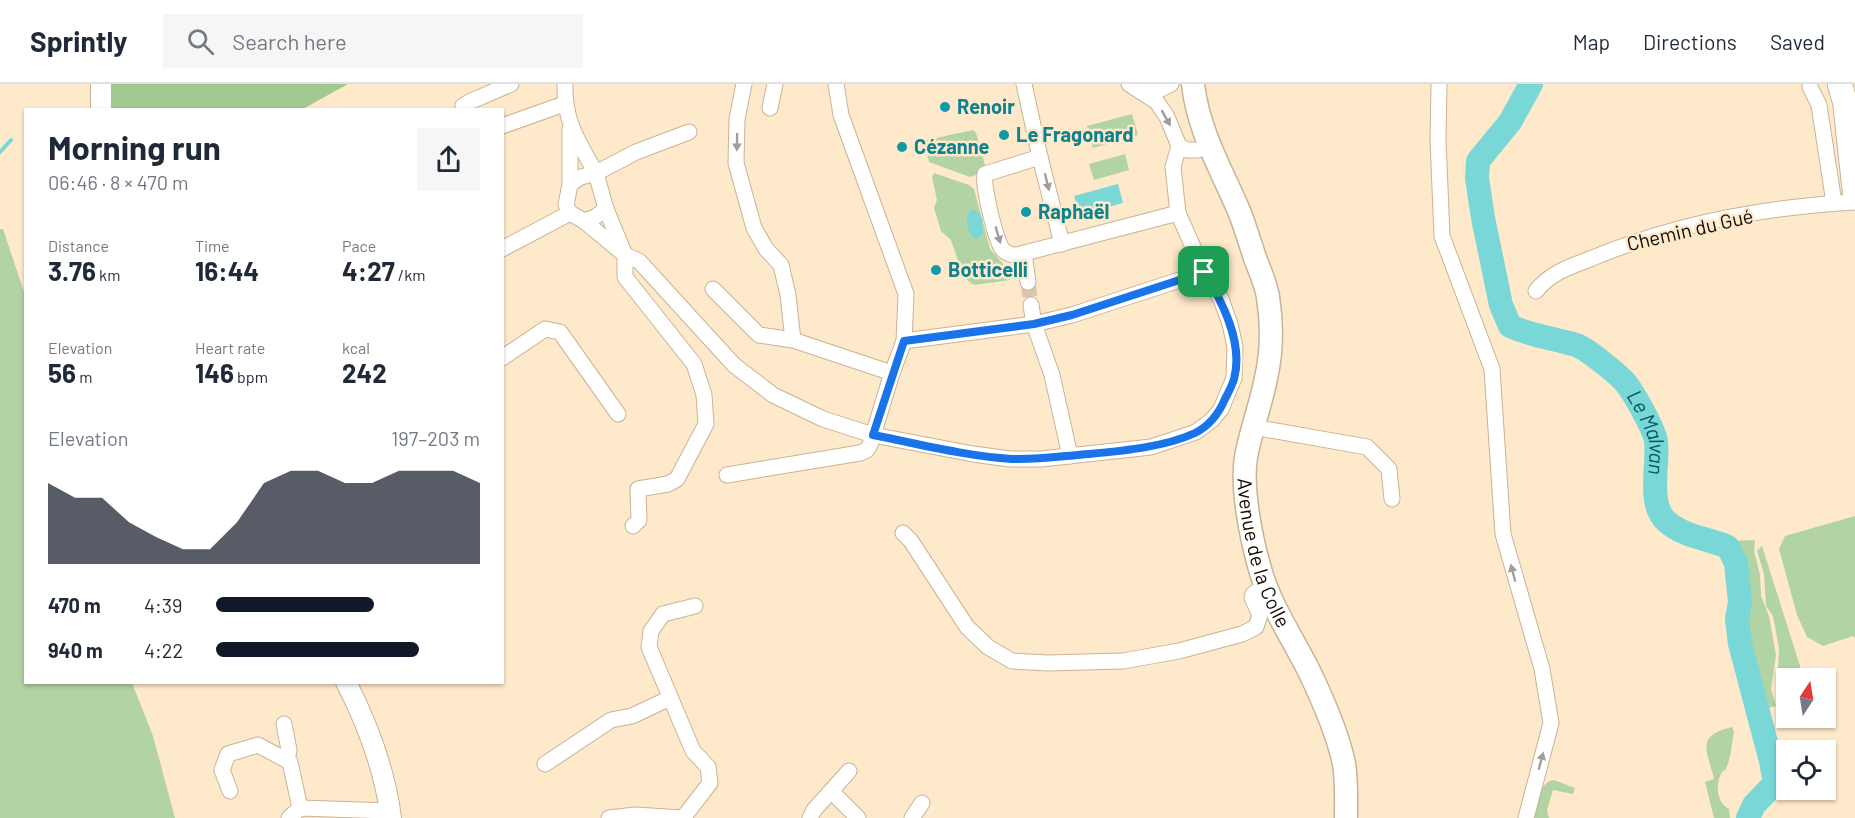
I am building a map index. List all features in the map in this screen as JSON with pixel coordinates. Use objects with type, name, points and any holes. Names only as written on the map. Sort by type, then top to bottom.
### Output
[{"type":"main road","name":"Avenue de la Colle","points":[[1182,84],[1188,120],[1189,148],[1261,275]]},
{"type":"main road","name":"Avenue de la Colle","points":[[1193,84],[1199,120],[1215,162],[1239,212],[1268,293],[1271,345],[1266,377],[1246,458],[1245,477],[1249,520],[1260,570],[1266,585],[1285,628],[1309,671],[1338,741],[1347,787],[1346,818]]},
{"type":"main road","points":[[1845,86],[1845,198]]},
{"type":"street","points":[[101,84],[101,108]]},
{"type":"street","points":[[464,108],[469,102],[511,84]]},
{"type":"street","points":[[565,84],[564,104],[570,126],[596,173],[606,209],[625,255],[625,277],[694,363],[704,395],[706,423],[677,479],[668,484],[638,489],[639,520],[633,526]]},
{"type":"street","points":[[744,84],[737,119],[736,164],[753,228],[766,249],[781,265],[788,295],[793,340]]},
{"type":"street","points":[[770,108],[775,84]]},
{"type":"street","points":[[727,475],[867,450],[904,341],[906,294],[841,115],[836,84]]},
{"type":"street","points":[[1024,84],[1062,244]]},
{"type":"street","points":[[570,126],[570,184],[566,205],[570,213],[584,221],[625,255],[639,261],[734,365],[773,395],[823,419],[873,435],[973,454],[1010,459],[1041,459],[1151,447],[1196,432],[1212,420],[1221,409],[1234,378],[1235,347],[1230,324],[1221,299],[1204,272],[1179,213],[1173,167],[1189,148],[1156,102],[1130,84]]},
{"type":"street","points":[[1130,84],[1159,90],[1172,84]]},
{"type":"street","points":[[1439,84],[1438,140],[1442,236],[1492,369],[1503,534],[1542,669],[1551,723],[1526,818]]},
{"type":"street","points":[[1810,87],[1818,100],[1845,198]]},
{"type":"street","points":[[504,125],[564,104]]},
{"type":"street","points":[[570,184],[636,152],[689,132]]},
{"type":"street","points":[[1040,157],[988,171],[984,178],[1000,245],[1010,254],[1024,254],[1179,213]]},
{"type":"street","name":"Chemin du Gué","points":[[1536,291],[1553,274],[1619,247],[1659,234],[1845,198],[1855,202]]},
{"type":"street","points":[[584,221],[606,209]]},
{"type":"street","points":[[504,248],[570,213]]},
{"type":"street","points":[[1024,254],[1028,282]]},
{"type":"street","points":[[904,341],[1034,324],[1072,315],[1204,272]]},
{"type":"street","points":[[713,289],[759,334],[793,340],[892,373]]},
{"type":"street","points":[[1031,305],[1034,324],[1052,375],[1070,456]]},
{"type":"street","points":[[504,357],[545,328],[560,332],[618,414]]},
{"type":"street","points":[[1253,427],[1367,447],[1389,469],[1392,499]]},
{"type":"street","points":[[903,533],[911,541],[967,627],[988,647],[1012,661],[1048,663],[1123,661],[1179,651],[1242,634],[1256,627],[1260,615],[1252,598],[1253,594],[1266,585]]},
{"type":"street","points":[[609,818],[635,815],[683,818],[710,783],[708,767],[693,751],[649,647],[651,631],[663,614],[695,606]]},
{"type":"street","points":[[230,791],[222,770],[228,754],[258,745],[290,762],[295,813],[390,815],[381,767],[360,710],[347,684]]},
{"type":"street","points":[[545,764],[611,720],[632,716],[670,698]]},
{"type":"street","points":[[284,724],[289,750],[287,760]]},
{"type":"street","points":[[810,818],[814,810],[849,771]]},
{"type":"street","points":[[831,791],[858,818]]},
{"type":"street","points":[[912,818],[922,803]]},
{"type":"green space","points":[[96,84],[348,84],[305,108],[95,108]]},
{"type":"green space","points":[[1132,114],[1138,135],[1093,148],[1087,126]]},
{"type":"green space","points":[[973,130],[976,133],[985,165],[976,175],[970,177],[929,162],[925,144],[927,140]]},
{"type":"green space","points":[[1125,154],[1129,170],[1094,180],[1089,164]]},
{"type":"green space","points":[[934,173],[969,185],[974,189],[990,249],[1010,272],[1012,277],[1010,280],[974,285],[964,278],[951,240],[941,231],[934,208],[937,200],[932,177]]},
{"type":"green space","points":[[0,229],[3,229],[24,292],[24,684],[132,684],[153,736],[175,818],[0,818]]},
{"type":"green space","points":[[1855,516],[1855,638],[1853,636],[1823,646],[1807,637],[1797,615],[1779,549],[1785,536]]},
{"type":"green space","points":[[1755,540],[1754,551],[1760,575],[1761,596],[1769,616],[1776,655],[1771,689],[1776,706],[1760,710],[1742,631],[1743,601],[1738,560],[1728,541]]},
{"type":"green space","points":[[1762,546],[1800,668],[1778,668],[1779,648],[1773,616],[1766,606],[1764,574],[1757,551]]},
{"type":"green space","points":[[1732,727],[1734,732],[1730,758],[1726,770],[1719,778],[1718,788],[1722,803],[1729,809],[1730,818],[1714,818],[1705,782],[1714,779],[1706,745],[1713,735]]},
{"type":"green space","points":[[1554,780],[1575,788],[1573,794],[1553,790],[1547,810],[1549,818],[1534,818],[1542,789]]},
{"type":"water","points":[[1118,184],[1123,203],[1080,215],[1074,196]]},
{"type":"water","points":[[971,210],[977,211],[982,218],[983,233],[977,239],[971,234],[967,224]]},
{"type":"waterway","name":"Le Malvan","points":[[1531,84],[1510,122],[1478,161],[1477,178],[1483,218],[1501,305],[1510,326],[1581,347],[1623,380],[1642,409],[1656,441],[1655,494],[1660,513],[1666,521],[1680,531],[1728,547],[1736,563],[1740,602],[1737,619],[1740,644],[1775,783],[1754,805],[1748,818]]},
{"type":"waterway","points":[[0,152],[11,140]]},
{"type":"tunnel","points":[[1028,282],[1031,305]]},
{"type":"place","name":"Renoir","points":[[945,107]]},
{"type":"place","name":"Le Fragonard","points":[[1004,135]]},
{"type":"place","name":"Cézanne","points":[[902,147]]},
{"type":"place","name":"Raphaël","points":[[1026,212]]},
{"type":"place","name":"Botticelli","points":[[936,270]]},
{"type":"route","points":[[1204,272],[1221,299],[1230,324],[1235,347],[1235,367],[1234,378],[1221,409],[1212,420],[1196,432],[1151,447],[1041,459],[1010,459],[973,454],[873,435],[904,341],[1034,324],[1072,315],[1204,272]]}]
